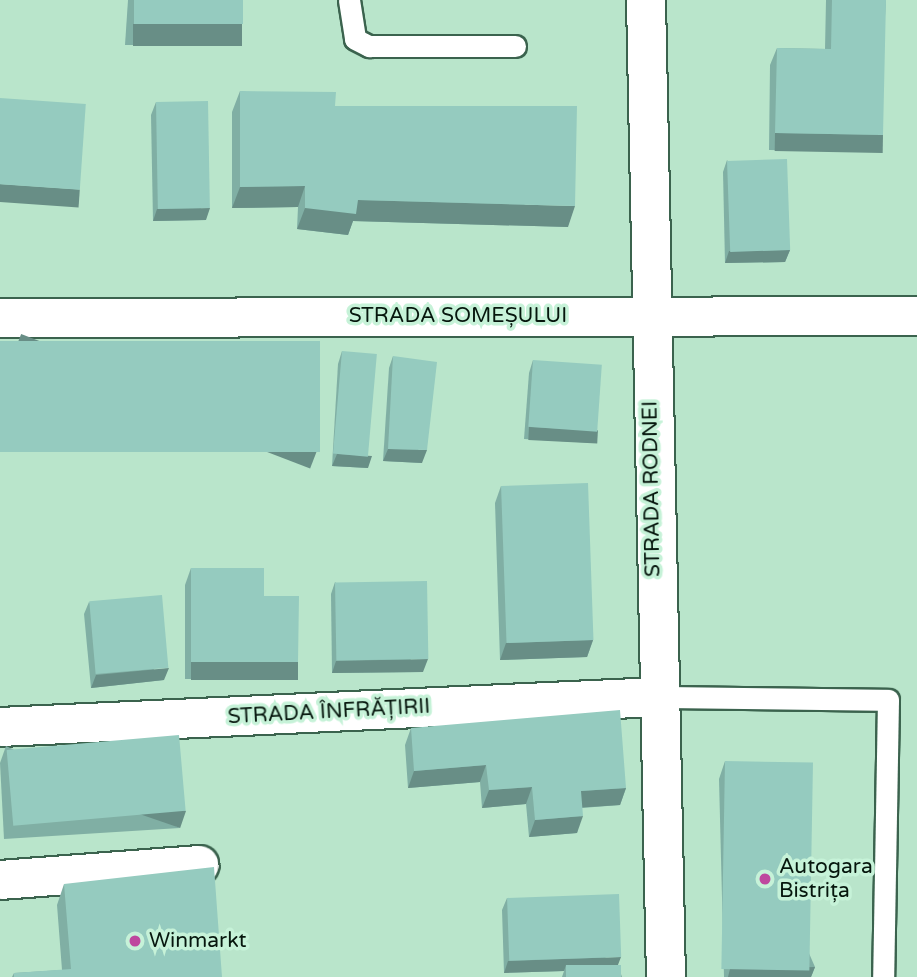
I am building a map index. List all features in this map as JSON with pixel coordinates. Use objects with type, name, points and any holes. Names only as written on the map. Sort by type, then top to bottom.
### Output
[{"type":"street","name":"STRADA RODNEI","points":[[646,0],[648,315],[666,977]]},
{"type":"street","name":"STRADA SOMEȘULUI","points":[[0,318],[917,316]]},
{"type":"street","name":"STRADA ÎNFRĂȚIRII","points":[[0,727],[657,697]]},
{"type":"street","points":[[0,880],[199,865]]},
{"type":"lane","points":[[349,0],[355,39],[369,46],[515,46]]},
{"type":"lane","points":[[657,697],[888,700],[883,977]]},
{"type":"building","points":[[134,0],[243,0],[243,24],[134,24]]},
{"type":"building","points":[[832,0],[886,0],[883,135],[775,133],[777,48],[831,49]]},
{"type":"building","points":[[240,91],[336,92],[335,106],[577,106],[575,206],[358,200],[356,214],[305,208],[305,186],[240,187]]},
{"type":"building","points":[[0,98],[86,104],[80,190],[0,184]]},
{"type":"building","points":[[208,101],[210,208],[158,209],[156,102]]},
{"type":"building","points":[[787,159],[790,250],[730,252],[727,161]]},
{"type":"building","points":[[0,341],[320,341],[320,452],[0,452]]},
{"type":"building","points":[[342,351],[377,354],[368,457],[333,454]]},
{"type":"building","points":[[393,356],[437,362],[427,450],[388,449]]},
{"type":"building","points":[[533,360],[602,365],[597,432],[528,427]]},
{"type":"building","points":[[588,483],[593,640],[507,643],[501,486]]},
{"type":"building","points":[[191,568],[264,568],[264,596],[299,596],[298,662],[191,662]]},
{"type":"building","points":[[427,581],[428,659],[336,661],[335,583]]},
{"type":"building","points":[[162,595],[168,668],[96,674],[89,601]]},
{"type":"building","points":[[620,710],[626,788],[581,791],[583,816],[535,820],[532,787],[489,790],[486,765],[414,771],[411,728]]},
{"type":"building","points":[[179,735],[186,811],[13,826],[7,750]]},
{"type":"building","name":"Autogara Bistrița","points":[[725,761],[813,763],[809,971],[721,969]]},
{"type":"building","name":"Winmarkt","points":[[214,867],[222,977],[14,977],[14,973],[71,969],[64,884]]},
{"type":"building","points":[[619,894],[621,957],[509,961],[507,898]]},
{"type":"building","points":[[566,965],[621,965],[621,977],[566,977]]},
{"type":"place","name":"Autogara Bistrița","points":[[765,879]]},
{"type":"place","name":"Winmarkt","points":[[135,941]]}]
